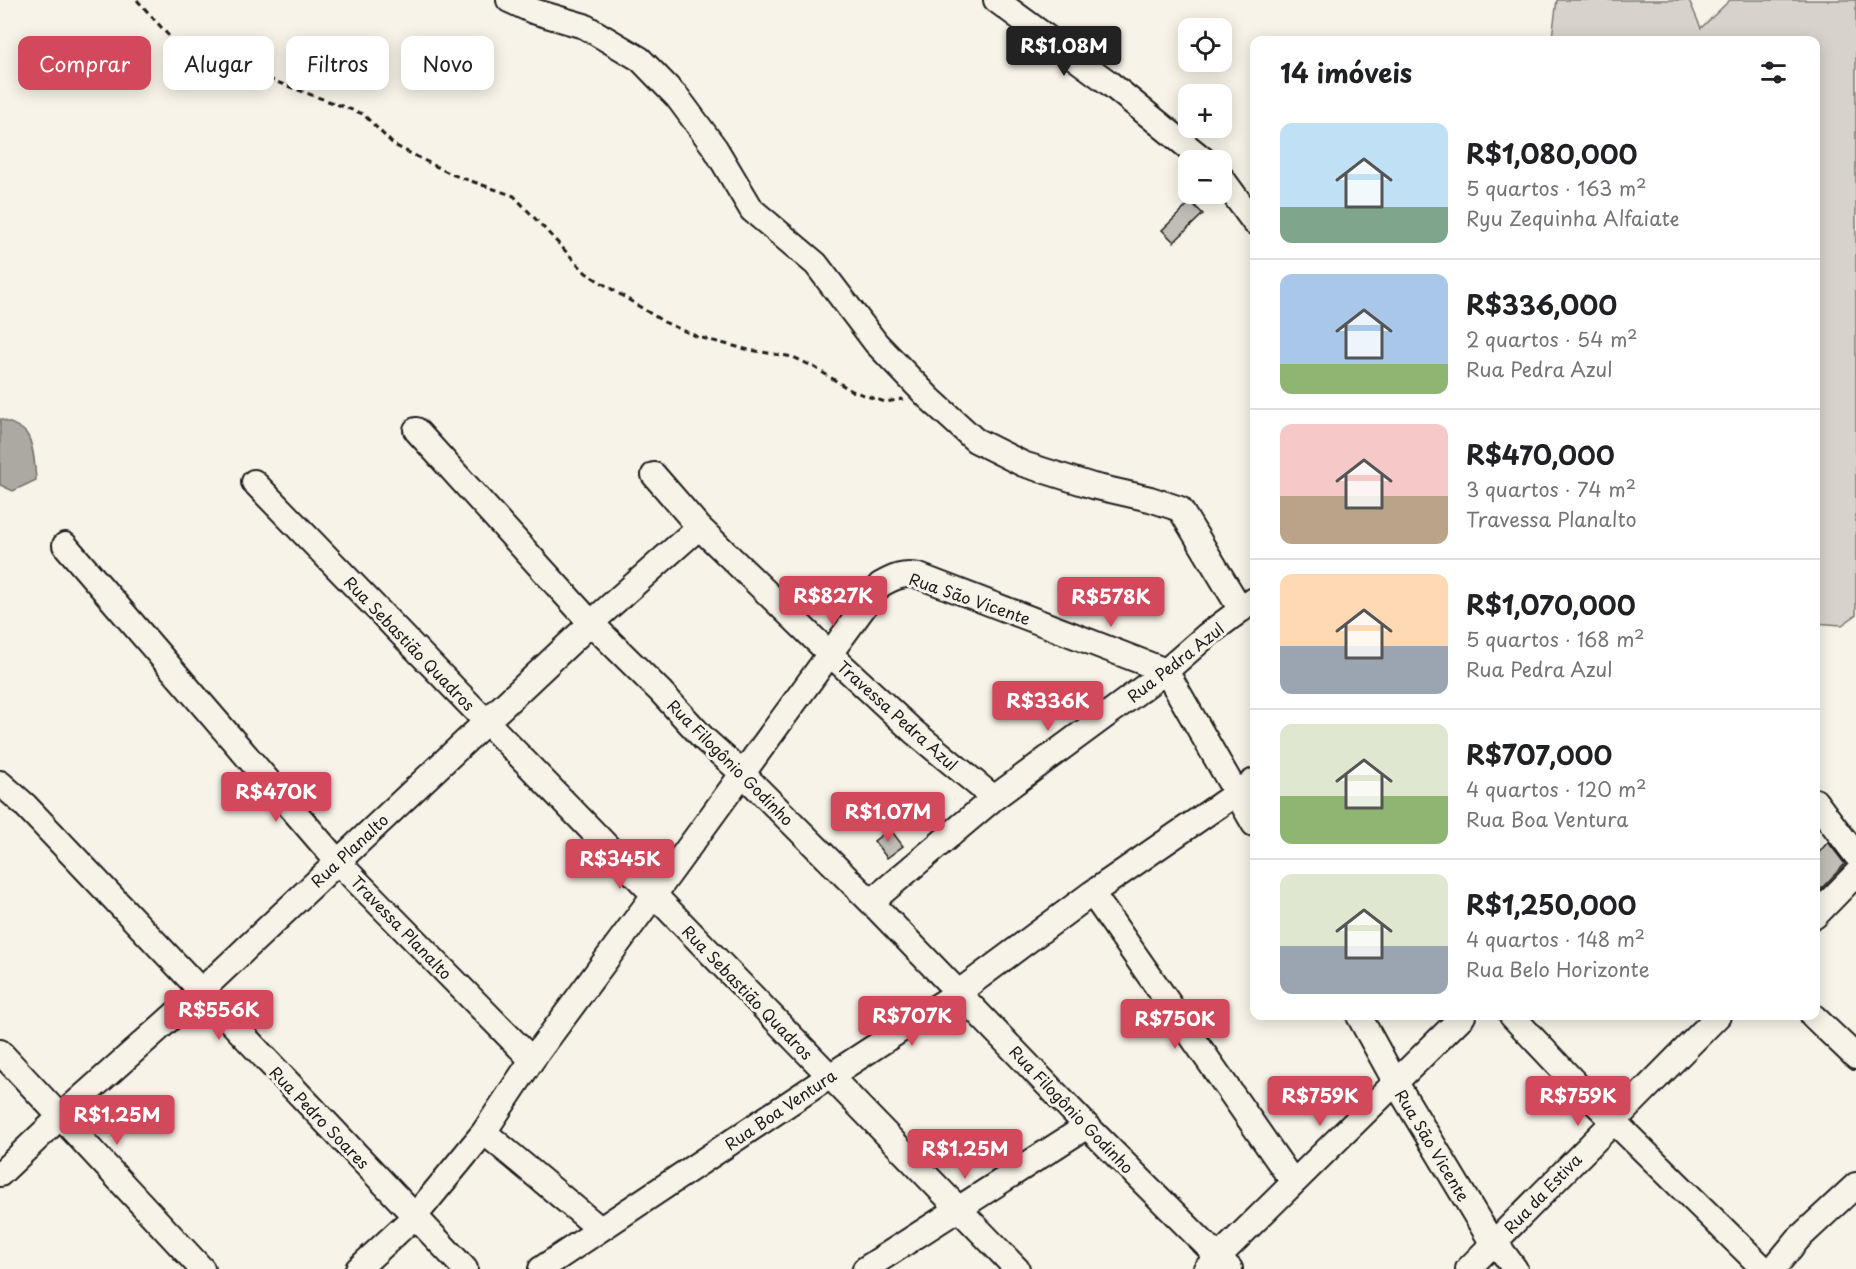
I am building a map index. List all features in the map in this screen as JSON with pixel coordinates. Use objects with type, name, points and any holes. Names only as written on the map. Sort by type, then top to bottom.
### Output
[{"type":"street","points":[[508,0],[533,11],[584,26],[640,59],[678,98],[697,123],[715,148],[752,210],[816,264],[876,343],[975,440],[1023,464],[1093,486],[1150,499],[1180,509],[1248,605]]},
{"type":"street","points":[[996,0],[1109,83],[1191,150]]},
{"type":"street","points":[[1232,192],[1250,217]]},
{"type":"street","name":"Rua Filogônio Godinho","points":[[416,430],[591,623],[662,692],[704,739],[742,773],[959,992],[1218,1265]]},
{"type":"street","name":"Travessa Pedra Azul","points":[[654,475],[699,526],[829,653],[914,732],[994,798]]},
{"type":"street","name":"Rua Sebastião Quadros","points":[[254,482],[1017,1269]]},
{"type":"street","name":"Rua Planalto","points":[[0,1174],[61,1116],[201,992],[591,623],[699,526]]},
{"type":"street","name":"Travessa Planalto","points":[[65,545],[337,861],[532,1060]]},
{"type":"street","name":"Rua São Vicente","points":[[829,653],[880,585],[906,574],[919,576],[1166,671]]},
{"type":"street","name":"Rua Pedra Azul","points":[[871,902],[994,798],[1166,671],[1248,605]]},
{"type":"street","points":[[358,1269],[415,1216],[484,1132],[532,1060],[829,653]]},
{"type":"street","points":[[1166,671],[1245,787],[1250,808]]},
{"type":"street","name":"Rua Pedro Soares","points":[[0,783],[25,805],[465,1269]]},
{"type":"street","name":"Rua Boa Ventura","points":[[540,1269],[959,992],[1092,893],[1245,787]]},
{"type":"street","points":[[1820,808],[1856,855]]},
{"type":"street","points":[[1820,911],[1856,874]]},
{"type":"street","points":[[1092,893],[1293,1182]]},
{"type":"street","name":"Rua São Vicente","points":[[1361,1020],[1396,1083],[1493,1244],[1501,1250],[1515,1269]]},
{"type":"street","points":[[1218,1265],[1293,1182],[1459,1020]]},
{"type":"street","points":[[1516,1020],[1580,1088],[1764,1269]]},
{"type":"street","name":"Rua da Estiva","points":[[1468,1269],[1714,1020]]},
{"type":"street","points":[[1817,1020],[1856,1057]]},
{"type":"street","points":[[0,1052],[202,1269]]},
{"type":"street","points":[[865,1269],[1087,1126]]},
{"type":"street","points":[[484,1132],[600,1229]]},
{"type":"street","points":[[1773,1269],[1798,1239],[1856,1185]]},
{"type":"path","points":[[137,0],[177,45],[363,114],[394,145],[451,174],[514,196],[586,273],[664,322],[708,339],[749,350],[793,357],[852,390],[885,402],[908,398],[920,388]]},
{"type":"shaded area","points":[[1557,0],[1689,0],[1701,28],[1730,0],[1856,0],[1856,615],[1842,625],[1820,623],[1820,36],[1552,36]]},
{"type":"shaded area","points":[[0,419],[24,431],[29,437],[34,456],[36,480],[13,491],[0,485]]},
{"type":"building","points":[[1189,204],[1193,204],[1203,214],[1174,242],[1162,230]]},
{"type":"building","points":[[890,829],[903,846],[887,858],[874,841]]},
{"type":"building","points":[[1828,842],[1845,864],[1820,890],[1820,851]]}]
